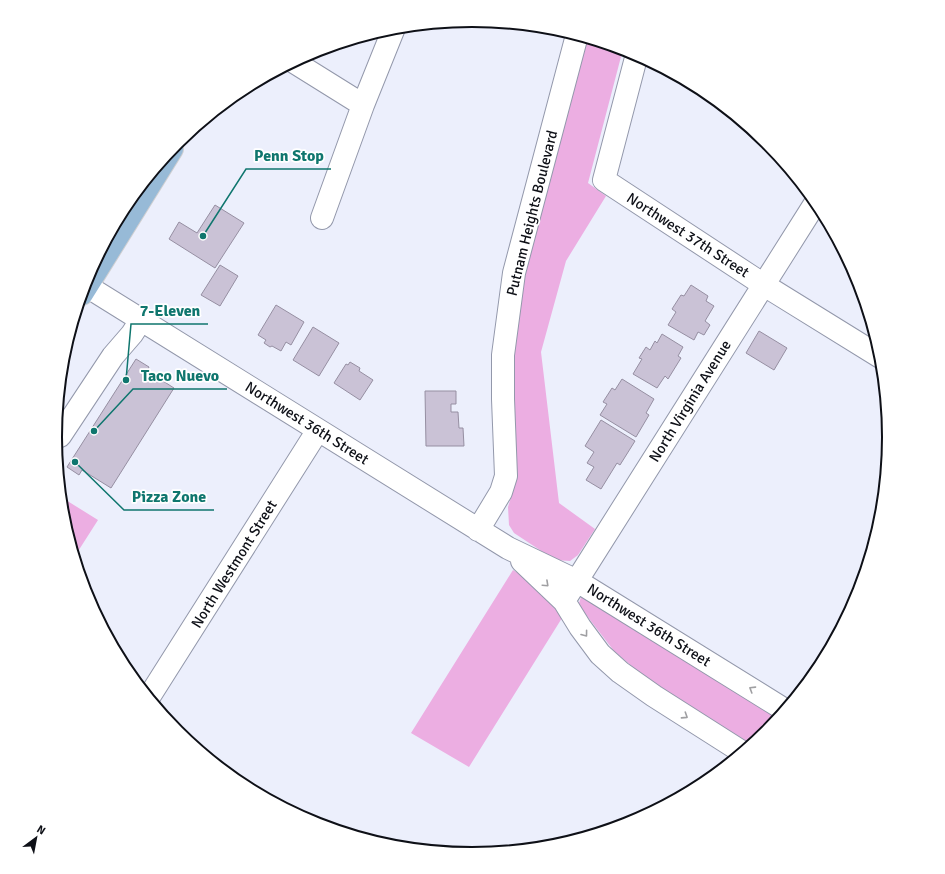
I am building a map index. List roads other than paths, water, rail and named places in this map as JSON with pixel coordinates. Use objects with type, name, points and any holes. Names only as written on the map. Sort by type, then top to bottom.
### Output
[{"type":"main road","points":[[107,252],[143,192]]},
{"type":"street","points":[[322,218],[363,105],[391,35]]},
{"type":"street","name":"Putnam Heights Boulevard","points":[[478,530],[501,492],[506,476],[503,354],[514,273],[576,40]]},
{"type":"street","name":"Northwest 37th Street","points":[[635,61],[604,180],[764,285],[874,353]]},
{"type":"street","points":[[299,65],[363,105]]},
{"type":"street","name":"North Virginia Avenue","points":[[564,601],[812,208]]},
{"type":"street","name":"Northwest 36th Street","points":[[90,291],[141,320],[478,530],[508,548],[577,581],[781,707]]},
{"type":"street","points":[[62,433],[114,356],[132,334],[141,320]]},
{"type":"street","name":"North Westmont Street","points":[[152,693],[318,430]]},
{"type":"street","name":"Northwest 36th Street","points":[[508,548],[564,601],[580,627],[600,654],[620,672],[654,696],[738,749]]},
{"type":"place","name":"Penn Stop","points":[[203,236]]},
{"type":"place","name":"7-Eleven","points":[[126,380]]},
{"type":"place","name":"Taco Nuevo","points":[[94,431]]},
{"type":"place","name":"Pizza Zone","points":[[75,462]]}]
